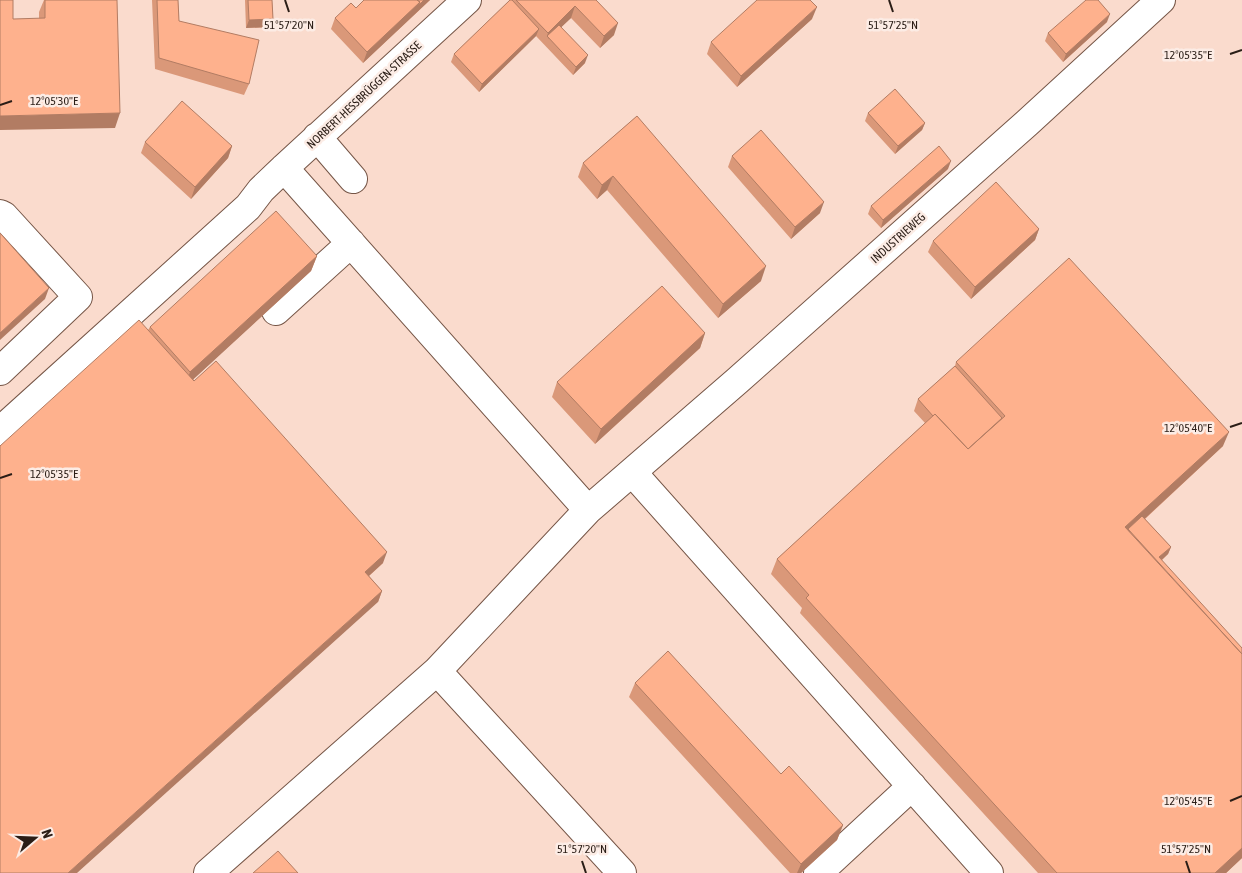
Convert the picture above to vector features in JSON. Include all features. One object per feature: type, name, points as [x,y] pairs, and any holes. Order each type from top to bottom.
[{"type":"street","name":"NORBERT-HESSBRÜGGEN-STRASSE","points":[[0,431],[248,207],[261,190],[284,168],[467,0]]},
{"type":"street","name":"INDUSTRIEWEG","points":[[208,873],[437,671],[588,510],[745,374],[1027,123],[1161,0]]},
{"type":"street","points":[[317,137],[353,179]]},
{"type":"street","points":[[284,168],[588,510]]},
{"type":"street","points":[[0,214],[4,216],[78,297],[0,371]]},
{"type":"street","points":[[276,311],[351,244]]},
{"type":"street","points":[[632,472],[989,873]]},
{"type":"street","points":[[437,671],[622,873]]},
{"type":"street","points":[[818,873],[912,786]]},
{"type":"building","points":[[0,0],[13,0],[13,19],[45,18],[45,0],[117,0],[120,113],[0,116]]},
{"type":"building","points":[[157,0],[178,0],[179,21],[259,40],[249,84],[159,58]]},
{"type":"building","points":[[248,0],[272,0],[273,19],[249,20]]},
{"type":"building","points":[[364,0],[417,0],[420,2],[367,52],[335,18],[351,3],[356,8]]},
{"type":"building","points":[[510,0],[539,29],[482,84],[454,54]]},
{"type":"building","points":[[516,0],[596,0],[618,23],[604,36],[575,6],[548,33]]},
{"type":"building","points":[[757,0],[810,0],[817,7],[741,76],[711,42]]},
{"type":"building","points":[[1086,0],[1098,0],[1110,14],[1066,54],[1048,33]]},
{"type":"building","points":[[559,25],[588,55],[576,67],[547,36]]},
{"type":"building","points":[[895,89],[925,123],[898,146],[868,113]]},
{"type":"building","points":[[182,101],[232,146],[195,187],[145,142]]},
{"type":"building","points":[[637,116],[766,266],[723,304],[613,176],[602,185],[583,163]]},
{"type":"building","points":[[761,130],[824,202],[795,227],[732,156]]},
{"type":"building","points":[[939,146],[951,161],[883,220],[871,206]]},
{"type":"building","points":[[996,182],[1039,229],[975,287],[933,241]]},
{"type":"building","points":[[276,211],[317,256],[190,372],[150,327]]},
{"type":"building","points":[[0,233],[49,288],[0,333]]},
{"type":"building","points":[[1069,258],[1229,432],[1125,527],[1242,654],[1242,848],[1215,873],[1057,873],[806,598],[809,595],[777,559],[935,414],[968,449],[1005,416],[956,362]]},
{"type":"building","points":[[662,286],[705,333],[601,429],[557,382]]},
{"type":"building","points":[[139,320],[194,381],[216,361],[387,552],[365,572],[382,591],[68,873],[0,873],[0,446]]},
{"type":"building","points":[[955,366],[1002,418],[968,449],[918,399]]},
{"type":"building","points":[[1142,516],[1171,547],[1159,557],[1242,648],[1242,654],[1128,529]]},
{"type":"building","points":[[668,651],[781,774],[789,766],[843,825],[801,864],[635,683]]},
{"type":"building","points":[[278,851],[298,873],[253,873]]}]
